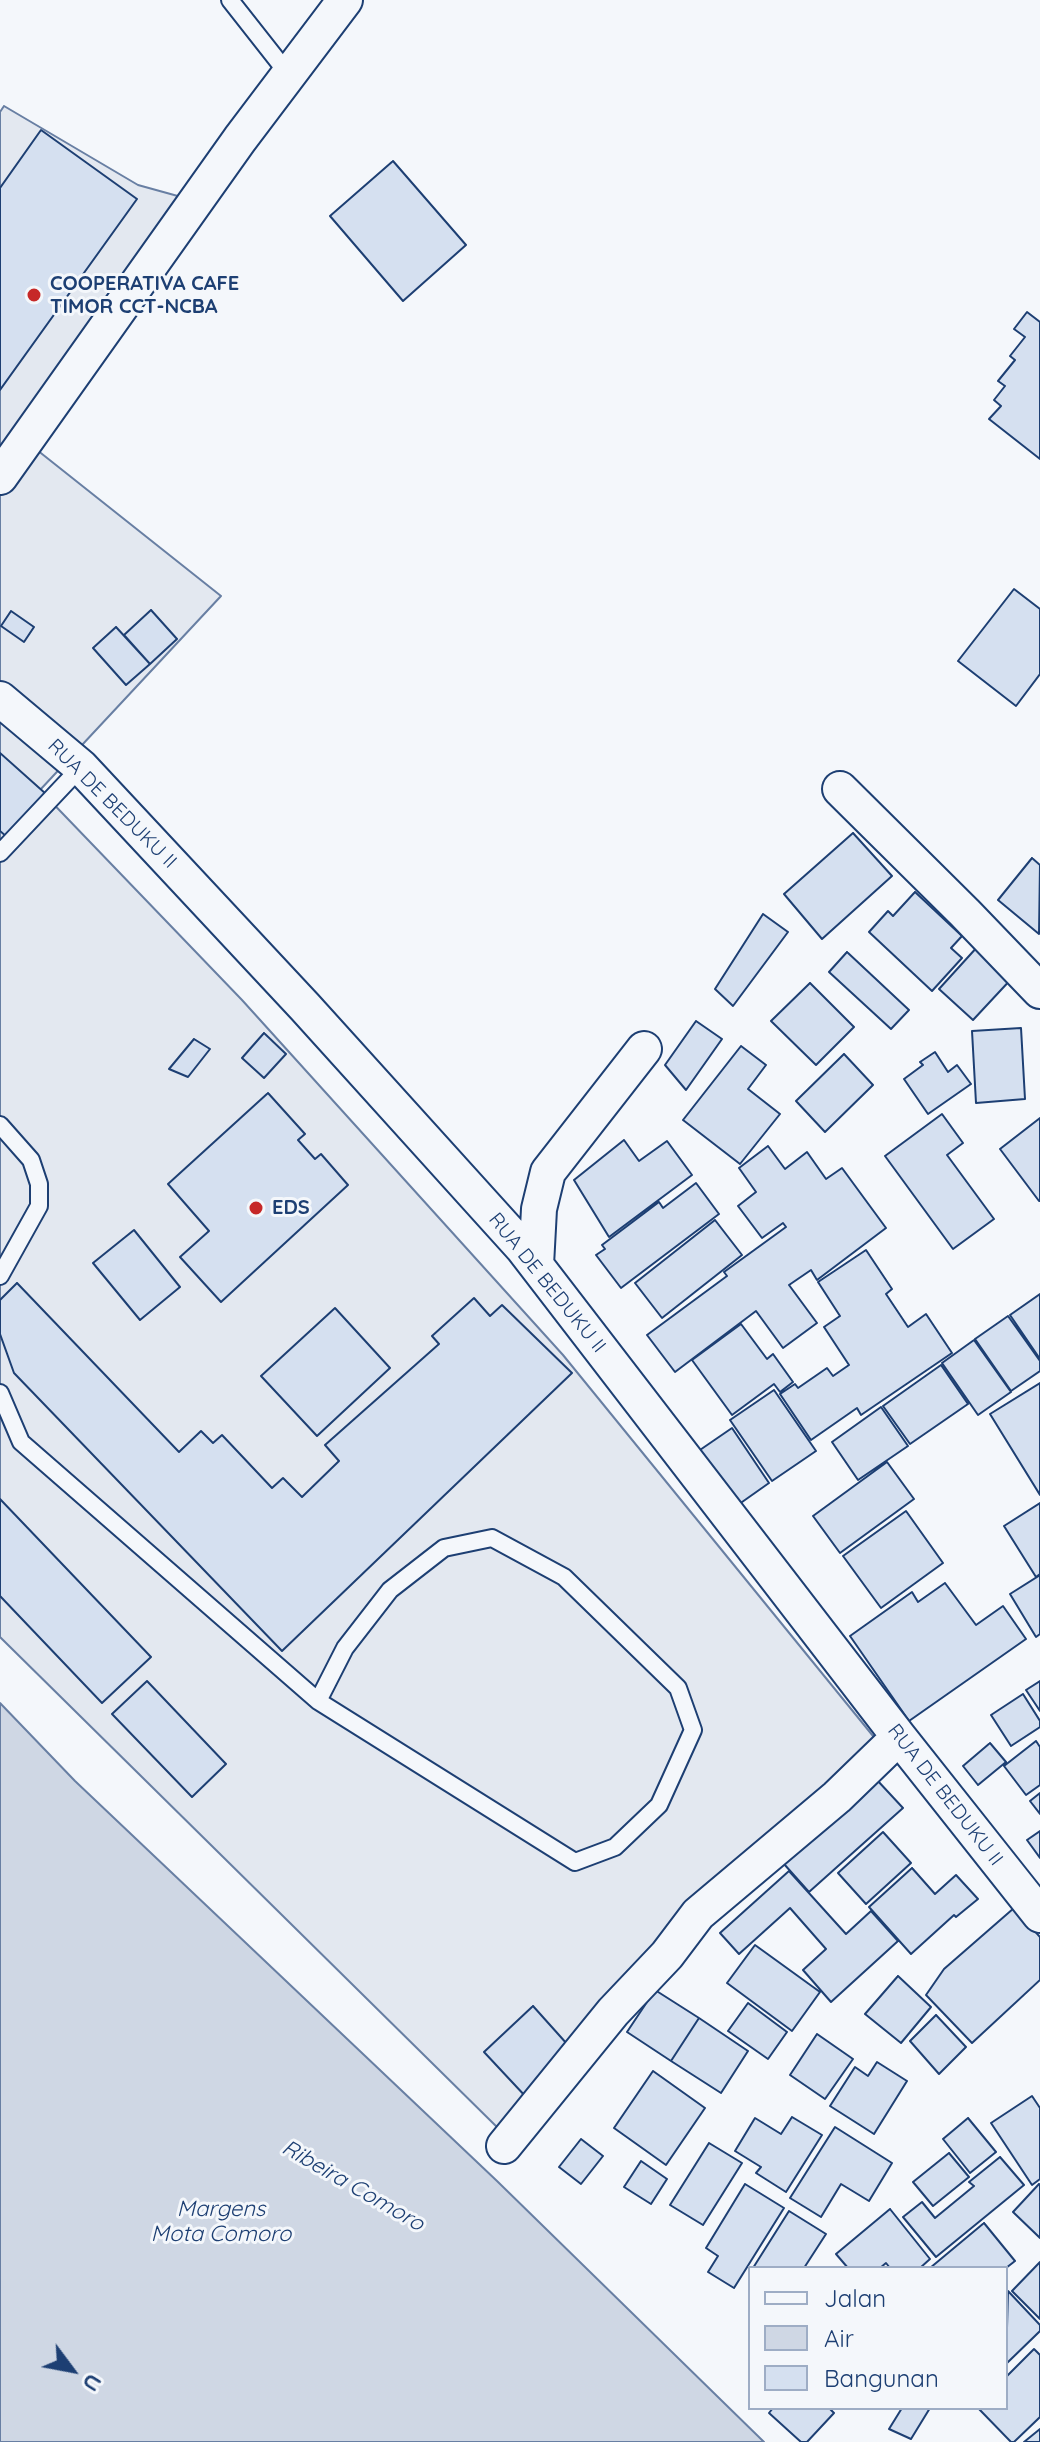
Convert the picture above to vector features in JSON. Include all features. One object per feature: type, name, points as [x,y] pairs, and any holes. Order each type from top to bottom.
[{"type":"street","points":[[0,477],[240,139],[345,0]]},
{"type":"street","name":"RUA DE BEDUKU II","points":[[0,699],[81,767],[295,995],[536,1265],[1040,1915]]},
{"type":"street","points":[[840,789],[1040,991]]},
{"type":"street","points":[[536,1265],[539,1209],[548,1172],[644,1049]]},
{"type":"street","points":[[504,2146],[613,2012],[667,1955],[698,1914],[837,1797],[899,1737]]},
{"type":"lane","points":[[230,0],[289,75]]},
{"type":"lane","points":[[0,853],[81,767]]},
{"type":"lane","points":[[0,1125],[31,1160],[39,1184],[39,1206],[0,1276]]},
{"type":"lane","points":[[0,1393],[21,1442]]},
{"type":"lane","points":[[0,1435],[21,1442],[318,1701],[575,1862],[615,1847],[659,1805],[693,1730],[678,1688],[564,1577],[492,1538],[444,1548],[390,1590],[345,1648],[318,1701]]},
{"type":"shaded area","points":[[4,106],[138,185],[203,203],[32,446],[221,596],[40,790],[242,1000],[563,1355],[882,1747],[502,2132],[0,1637],[0,112]]},
{"type":"water","name":"Margens Mota Comoro","points":[[0,1703],[75,1781],[497,2181],[764,2442],[0,2442]]},
{"type":"building","name":"COOPERATIVA CAFE TIMOR CCT-NCBA","points":[[41,130],[137,199],[0,390],[0,188]]},
{"type":"building","points":[[393,161],[466,245],[403,301],[330,216]]},
{"type":"building","points":[[1027,312],[1040,322],[1040,459],[989,419],[1001,406],[994,400],[1005,386],[998,381],[1015,360],[1010,356],[1025,337],[1014,329]]},
{"type":"building","points":[[1014,589],[1040,609],[1040,674],[1016,706],[958,661]]},
{"type":"building","points":[[151,610],[177,639],[150,664],[124,635]]},
{"type":"building","points":[[11,611],[34,627],[24,642],[1,626]]},
{"type":"building","points":[[116,627],[150,664],[126,685],[93,648]]},
{"type":"building","points":[[0,753],[46,794],[7,837],[0,831]]},
{"type":"building","points":[[853,833],[892,876],[822,939],[784,894]]},
{"type":"building","points":[[1032,858],[1040,865],[1039,934],[998,900]]},
{"type":"building","points":[[915,892],[962,936],[951,948],[962,958],[932,991],[869,932],[888,911],[893,916]]},
{"type":"building","points":[[763,914],[788,932],[733,1006],[715,989]]},
{"type":"building","points":[[979,945],[1014,976],[973,1020],[939,989]]},
{"type":"building","points":[[847,952],[909,1010],[891,1029],[829,972]]},
{"type":"building","points":[[810,983],[854,1027],[816,1065],[771,1021]]},
{"type":"building","points":[[696,1021],[722,1039],[686,1090],[665,1065]]},
{"type":"building","points":[[1021,1028],[1025,1099],[976,1103],[972,1031]]},
{"type":"building","points":[[264,1033],[286,1054],[264,1078],[242,1058]]},
{"type":"building","points":[[194,1039],[210,1049],[188,1077],[169,1069]]},
{"type":"building","points":[[741,1046],[766,1065],[748,1089],[780,1114],[740,1164],[683,1120]]},
{"type":"building","points":[[935,1052],[948,1072],[957,1065],[971,1084],[928,1114],[904,1079]]},
{"type":"building","points":[[844,1054],[873,1085],[825,1132],[796,1101]]},
{"type":"building","name":"EDS","points":[[268,1093],[305,1134],[298,1140],[315,1159],[321,1154],[348,1185],[221,1302],[180,1257],[209,1231],[168,1184]]},
{"type":"building","points":[[942,1114],[963,1143],[947,1155],[994,1219],[953,1249],[885,1156]]},
{"type":"building","points":[[1040,1118],[1040,1201],[1039,1201],[1000,1149]]},
{"type":"building","points":[[624,1140],[639,1161],[667,1141],[692,1175],[609,1237],[574,1180]]},
{"type":"building","points":[[768,1146],[785,1169],[807,1152],[826,1179],[842,1168],[886,1228],[817,1280],[811,1270],[789,1285],[817,1323],[783,1348],[756,1311],[675,1372],[647,1335],[727,1276],[724,1272],[786,1227],[783,1223],[762,1238],[738,1206],[756,1192],[739,1168]]},
{"type":"building","points":[[696,1183],[719,1214],[621,1288],[596,1255],[605,1249],[602,1245],[659,1202],[663,1208]]},
{"type":"building","points":[[715,1220],[742,1255],[662,1318],[635,1283]]},
{"type":"building","points":[[134,1230],[180,1287],[140,1320],[93,1263]]},
{"type":"building","points":[[866,1250],[892,1289],[886,1294],[908,1327],[926,1314],[952,1353],[861,1415],[857,1408],[811,1440],[780,1394],[795,1384],[798,1388],[827,1368],[833,1376],[849,1365],[824,1327],[840,1316],[818,1282]]},
{"type":"building","points":[[17,1283],[179,1452],[201,1431],[213,1443],[222,1435],[272,1488],[283,1478],[302,1497],[339,1461],[325,1445],[439,1344],[432,1336],[474,1298],[490,1316],[502,1305],[572,1373],[282,1651],[14,1373],[0,1334],[0,1300]]},
{"type":"building","points":[[1040,1294],[1040,1359],[1010,1315]]},
{"type":"building","points":[[335,1308],[390,1368],[317,1436],[261,1376]]},
{"type":"building","points":[[1008,1316],[1040,1361],[1040,1371],[1011,1391],[975,1339]]},
{"type":"building","points":[[741,1324],[767,1359],[773,1354],[793,1382],[780,1392],[774,1384],[732,1415],[692,1360]]},
{"type":"building","points":[[974,1340],[1011,1392],[978,1415],[942,1363]]},
{"type":"building","points":[[941,1365],[968,1404],[910,1444],[883,1406]]},
{"type":"building","points":[[1040,1383],[1040,1495],[990,1414]]},
{"type":"building","points":[[774,1390],[816,1451],[772,1481],[730,1420]]},
{"type":"building","points":[[881,1407],[908,1446],[858,1480],[832,1442]]},
{"type":"building","points":[[732,1428],[769,1483],[735,1507],[697,1452]]},
{"type":"building","points":[[887,1462],[914,1499],[840,1553],[813,1516]]},
{"type":"building","points":[[0,1499],[151,1657],[102,1703],[0,1596]]},
{"type":"building","points":[[1040,1503],[1040,1574],[1036,1577],[1004,1526]]},
{"type":"building","points":[[906,1511],[943,1563],[881,1608],[843,1556]]},
{"type":"building","points":[[1040,1575],[1040,1634],[1036,1637],[1010,1594]]},
{"type":"building","points":[[945,1583],[976,1625],[1003,1606],[1026,1639],[909,1721],[850,1636],[912,1592],[918,1602]]},
{"type":"building","points":[[147,1681],[226,1764],[192,1797],[112,1714]]},
{"type":"building","points":[[1040,1681],[1040,1711],[1026,1690]]},
{"type":"building","points":[[1023,1694],[1040,1721],[1040,1727],[1011,1746],[991,1715]]},
{"type":"building","points":[[1036,1741],[1040,1747],[1040,1785],[1026,1795],[1004,1766]]},
{"type":"building","points":[[990,1743],[1006,1762],[978,1785],[963,1766]]},
{"type":"building","points":[[877,1780],[903,1808],[809,1892],[784,1864]]},
{"type":"building","points":[[1040,1793],[1040,1814],[1030,1801]]},
{"type":"building","points":[[1040,1831],[1040,1858],[1027,1840]]},
{"type":"building","points":[[883,1832],[911,1863],[866,1904],[838,1873]]},
{"type":"building","points":[[912,1868],[935,1894],[956,1875],[978,1899],[956,1917],[954,1915],[911,1954],[869,1907]]},
{"type":"building","points":[[789,1871],[846,1934],[871,1911],[898,1941],[831,2002],[803,1970],[826,1949],[790,1908],[739,1954],[720,1933]]},
{"type":"building","points":[[1014,1908],[1040,1937],[1040,1980],[972,2043],[926,1995],[944,1969]]},
{"type":"building","points":[[755,1945],[820,1992],[792,2031],[727,1983]]},
{"type":"building","points":[[898,1976],[931,2007],[901,2043],[865,2014]]},
{"type":"building","points":[[655,1990],[699,2018],[671,2061],[627,2032]]},
{"type":"building","points":[[748,2003],[787,2032],[768,2059],[728,2031]]},
{"type":"building","points":[[533,2006],[576,2054],[527,2098],[484,2052]]},
{"type":"building","points":[[936,2015],[966,2047],[939,2074],[910,2041]]},
{"type":"building","points":[[699,2018],[748,2051],[721,2093],[671,2061]]},
{"type":"building","points":[[817,2034],[853,2059],[825,2099],[790,2075]]},
{"type":"building","points":[[877,2062],[907,2081],[874,2134],[830,2106],[855,2067],[868,2076]]},
{"type":"building","points":[[653,2071],[705,2108],[666,2165],[614,2128]]},
{"type":"building","points":[[1032,2096],[1040,2108],[1040,2179],[1032,2185],[991,2123]]},
{"type":"building","points":[[792,2117],[822,2135],[786,2192],[756,2173],[761,2167],[735,2151],[755,2118],[781,2134]]},
{"type":"building","points":[[968,2118],[996,2152],[970,2173],[943,2139]]},
{"type":"building","points":[[835,2127],[892,2163],[869,2201],[841,2184],[821,2217],[790,2198]]},
{"type":"building","points":[[581,2139],[603,2156],[581,2184],[559,2167]]},
{"type":"building","points":[[709,2143],[742,2163],[703,2225],[670,2205]]},
{"type":"building","points":[[949,2153],[969,2177],[933,2206],[913,2182]]},
{"type":"building","points":[[1000,2157],[1024,2185],[936,2257],[903,2217],[922,2202],[935,2218],[974,2186],[969,2182]]},
{"type":"building","points":[[641,2161],[667,2179],[651,2204],[624,2187]]},
{"type":"building","points":[[745,2184],[784,2208],[734,2288],[708,2272],[718,2256],[706,2248]]},
{"type":"building","points":[[1040,2185],[1040,2238],[1013,2212]]},
{"type":"building","points":[[890,2209],[930,2259],[922,2266],[888,2266],[886,2263],[882,2266],[846,2266],[836,2254]]},
{"type":"building","points":[[789,2211],[826,2234],[805,2266],[754,2266]]},
{"type":"building","points":[[984,2223],[1015,2261],[1008,2266],[932,2266]]},
{"type":"building","points":[[1040,2262],[1040,2319],[1012,2291]]},
{"type":"building","points":[[1008,2291],[1040,2325],[1040,2331],[1008,2362]]},
{"type":"building","points":[[1034,2349],[1040,2355],[1040,2417],[1014,2442],[980,2410],[1008,2410],[1008,2375]]},
{"type":"building","points":[[771,2410],[831,2410],[834,2413],[807,2442],[801,2442],[769,2413]]},
{"type":"building","points":[[901,2410],[929,2410],[911,2439],[889,2429]]},
{"type":"building","points":[[1040,2429],[1040,2442],[1024,2442]]},
{"type":"place","name":"COOPERATIVA CAFE TIMOR CCT-NCBA","points":[[34,295]]},
{"type":"place","name":"EDS","points":[[256,1208]]},
{"type":"water label","name":"Ribeira Comoro","points":[[353,2186]]}]
